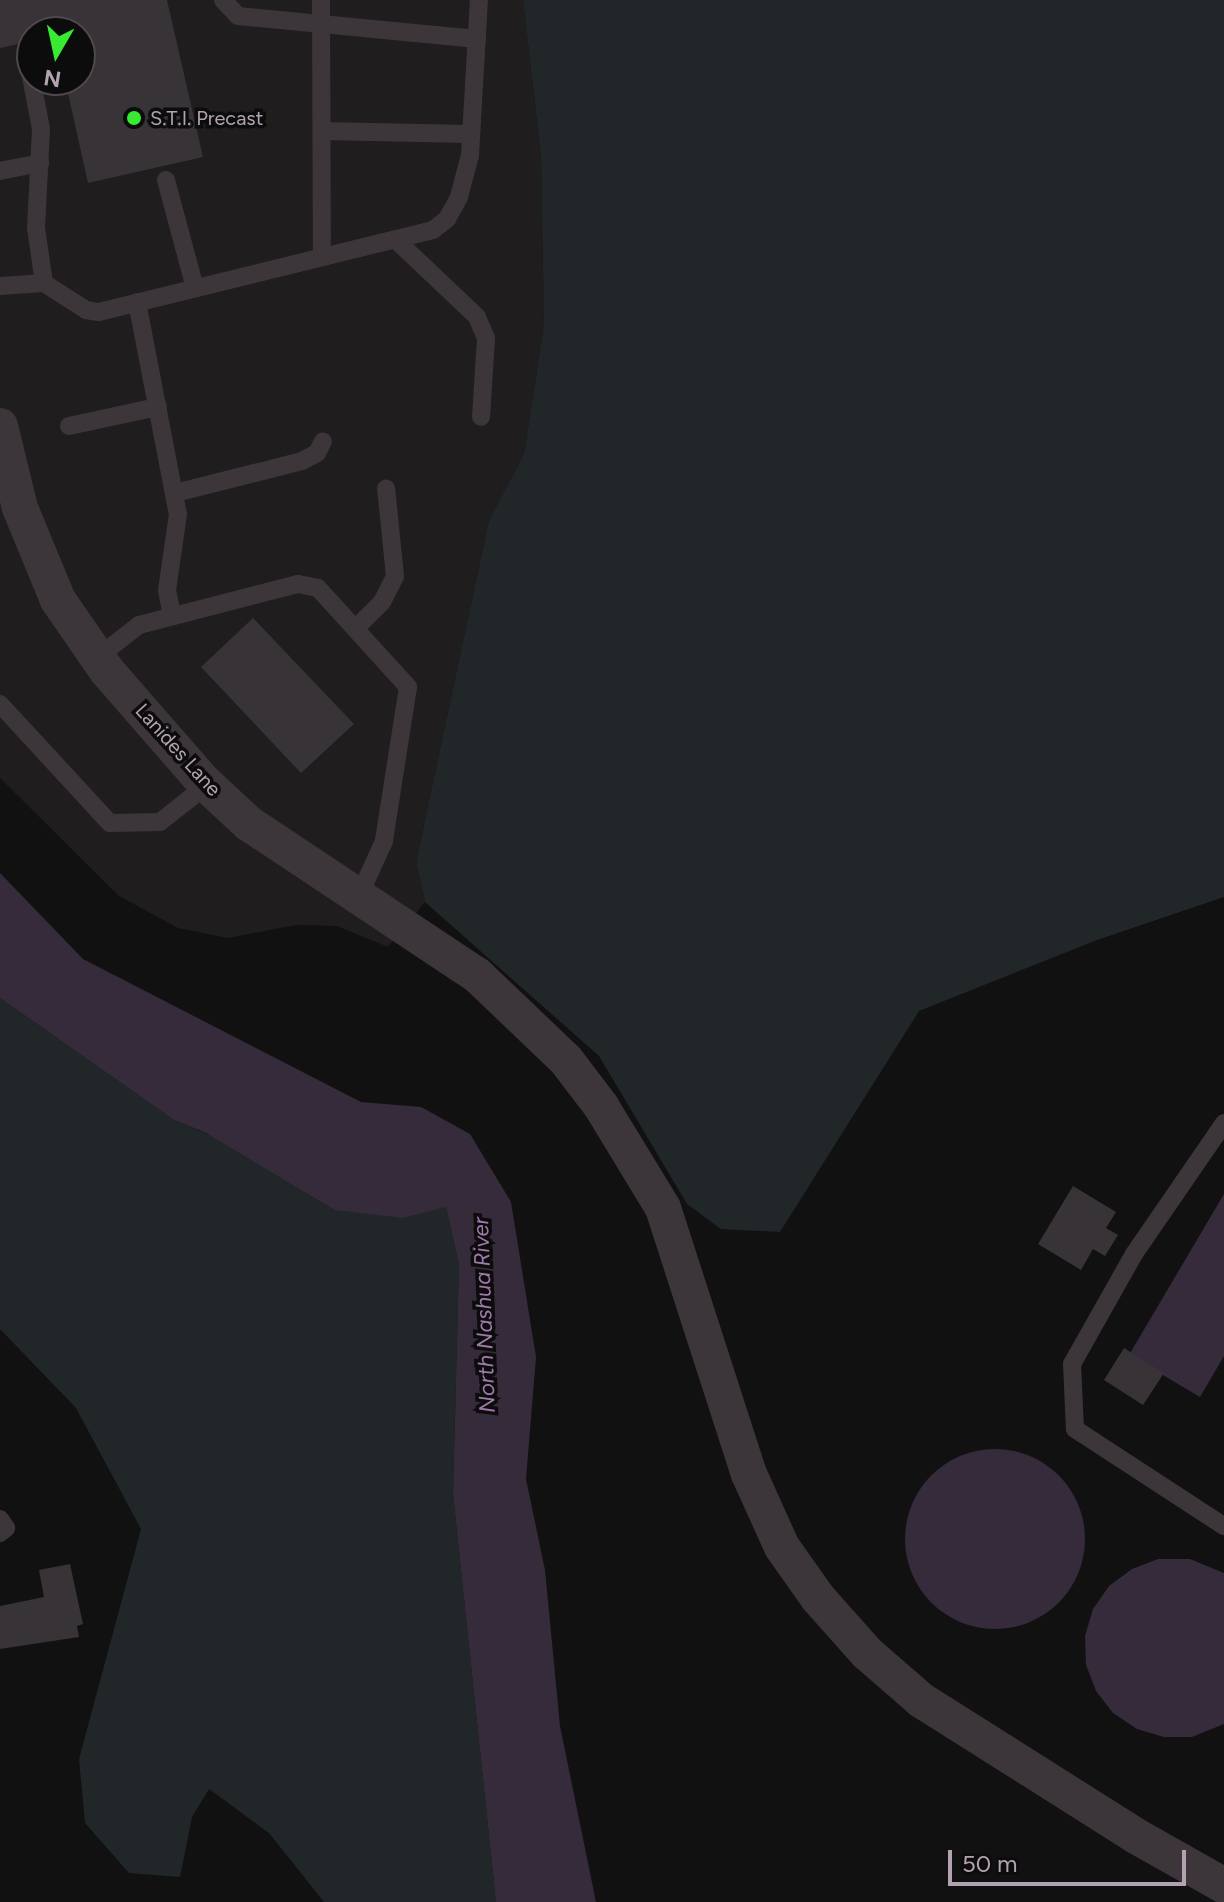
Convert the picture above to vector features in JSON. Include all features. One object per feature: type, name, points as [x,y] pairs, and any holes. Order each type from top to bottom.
[{"type":"street","name":"Lanides Lane","points":[[0,426],[20,508],[58,600],[98,657],[207,785],[248,823],[477,975],[566,1060],[601,1106],[663,1208],[749,1474],[782,1547],[818,1598],[867,1653],[921,1700],[1136,1836],[1224,1884]]},
{"type":"lane","points":[[223,0],[238,16],[477,39]]},
{"type":"lane","points":[[321,0],[322,257]]},
{"type":"lane","points":[[0,286],[44,283],[86,310],[99,312],[433,230],[447,219],[459,197],[471,134],[479,0]]},
{"type":"lane","points":[[35,96],[41,129],[36,228],[44,283]]},
{"type":"lane","points":[[322,131],[471,134]]},
{"type":"lane","points":[[0,171],[40,163]]},
{"type":"lane","points":[[166,180],[195,288]]},
{"type":"lane","points":[[396,240],[477,317],[486,338],[481,417]]},
{"type":"lane","points":[[137,302],[175,493],[177,535],[167,590],[172,616]]},
{"type":"lane","points":[[69,426],[158,407]]},
{"type":"lane","points":[[175,493],[302,461],[317,453],[323,441]]},
{"type":"lane","points":[[356,628],[382,602],[395,576],[386,488]]},
{"type":"lane","points":[[98,657],[129,630],[172,616],[298,584],[318,588],[408,687],[384,841],[359,896]]},
{"type":"lane","points":[[0,704],[110,823],[160,822],[207,785]]},
{"type":"lane","points":[[1224,1123],[1134,1254],[1072,1364],[1075,1429],[1224,1526]]},
{"type":"lane","points":[[0,1519],[6,1528],[0,1533]]},
{"type":"shaded area","points":[[0,0],[523,0],[541,156],[544,325],[524,454],[489,520],[416,862],[425,902],[388,947],[337,926],[296,925],[228,938],[178,928],[119,896],[0,778]]},
{"type":"shaded area","points":[[523,0],[1224,0],[1224,897],[1097,940],[919,1011],[780,1232],[721,1229],[687,1204],[599,1056],[425,902],[416,862],[489,520],[524,454],[544,325],[541,156]]},
{"type":"shaded area","points":[[0,998],[174,1120],[403,1218],[446,1206],[459,1264],[453,1494],[496,1902],[324,1902],[269,1833],[209,1789],[192,1817],[180,1877],[129,1873],[85,1823],[79,1759],[141,1529],[76,1408],[0,1329]]},
{"type":"water","name":"North Nashua River","points":[[0,873],[83,959],[361,1102],[421,1107],[470,1134],[511,1202],[536,1357],[526,1479],[545,1570],[560,1726],[596,1902],[496,1902],[453,1494],[459,1264],[446,1207],[403,1218],[335,1210],[206,1133],[174,1120],[0,998]]},
{"type":"water","points":[[1224,1194],[1224,1356],[1200,1397],[1129,1355]]},
{"type":"water","points":[[995,1449],[1029,1456],[1058,1476],[1078,1505],[1085,1539],[1078,1573],[1058,1602],[1029,1622],[995,1629],[961,1622],[932,1602],[912,1573],[905,1539],[912,1505],[932,1476],[961,1456]]},
{"type":"water","points":[[1158,1559],[1190,1559],[1224,1573],[1224,1724],[1192,1737],[1164,1737],[1137,1729],[1113,1713],[1096,1691],[1086,1665],[1085,1636],[1093,1609],[1109,1586],[1132,1569]]},
{"type":"building","name":"S.T.I. Precast","points":[[0,0],[167,0],[203,157],[88,183],[69,96],[96,96],[96,16],[16,16],[16,44],[0,48]]},
{"type":"building","points":[[253,618],[354,724],[301,773],[201,667]]},
{"type":"building","points":[[1073,1186],[1116,1212],[1106,1228],[1118,1235],[1105,1256],[1093,1249],[1081,1270],[1038,1244]]},
{"type":"building","points":[[1124,1348],[1164,1373],[1143,1405],[1104,1380]]},
{"type":"building","points":[[70,1564],[83,1624],[77,1626],[79,1637],[0,1649],[0,1606],[44,1597],[39,1570]]},
{"type":"place","name":"S.T.I. Precast","points":[[134,118]]}]
